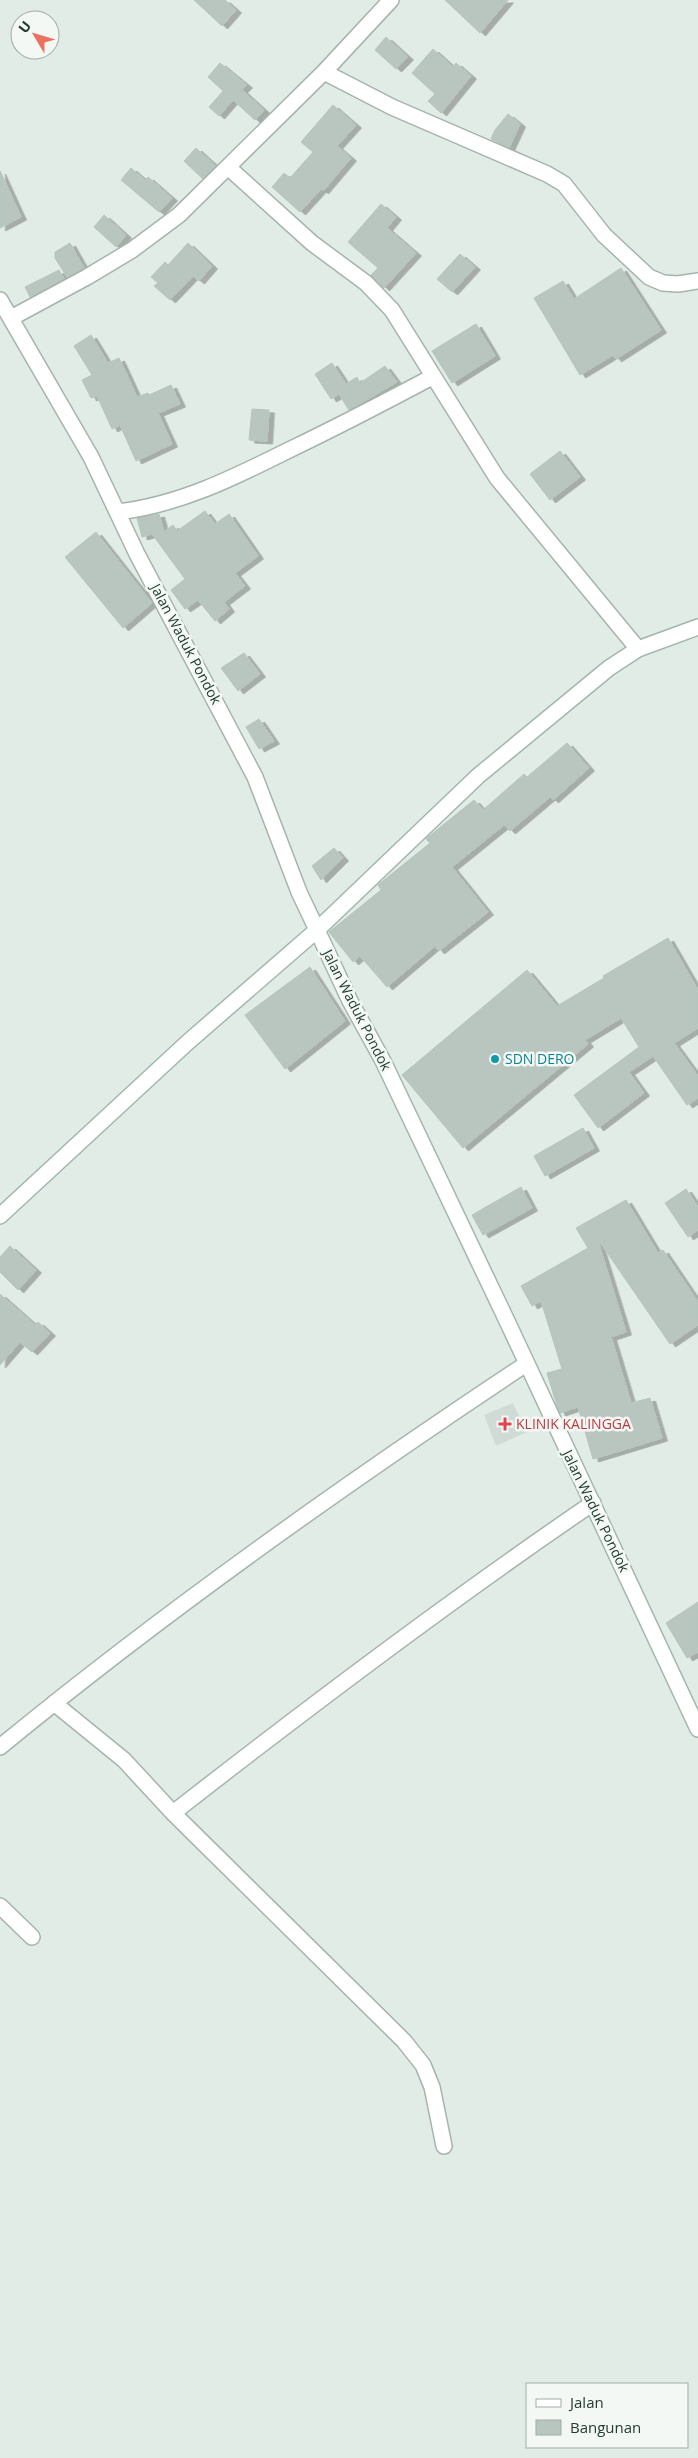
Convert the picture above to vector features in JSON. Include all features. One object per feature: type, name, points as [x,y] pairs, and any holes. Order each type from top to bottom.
[{"type":"street","points":[[11,318],[132,250],[179,215],[324,72],[391,0]]},
{"type":"street","points":[[324,72],[392,108],[546,174],[564,184],[604,235],[649,277],[670,283],[698,281]]},
{"type":"street","points":[[228,168],[312,243],[366,282],[392,310],[432,378],[497,478],[638,649]]},
{"type":"street","name":"Jalan Waduk Pondok","points":[[0,300],[91,457],[117,512],[255,777],[298,892],[350,1001],[383,1061],[698,1729]]},
{"type":"street","points":[[117,512],[147,509],[199,492],[239,475],[432,378]]},
{"type":"street","points":[[0,1216],[188,1042],[317,930],[478,776],[609,668],[638,649],[698,627]]},
{"type":"street","points":[[0,1747],[212,1580],[411,1441],[526,1364]]},
{"type":"street","points":[[173,1813],[264,1742],[497,1569],[593,1504]]},
{"type":"street","points":[[54,1703],[124,1760],[173,1813],[404,2040],[422,2065],[432,2087],[444,2146]]},
{"type":"street","points":[[0,1906],[32,1937]]},
{"type":"shaded area","name":"KLINIK KALINGGA","points":[[513,1403],[527,1432],[496,1446],[484,1415]]},
{"type":"building","points":[[194,0],[225,0],[236,10],[222,26]]},
{"type":"building","points":[[445,0],[508,0],[480,33]]},
{"type":"building","points":[[386,37],[408,57],[396,69],[375,50]]},
{"type":"building","points":[[433,49],[453,67],[456,63],[471,76],[441,113],[428,101],[435,94],[412,73]]},
{"type":"building","points":[[220,63],[247,85],[242,90],[264,110],[255,120],[233,100],[219,116],[209,107],[223,91],[208,77]]},
{"type":"building","points":[[333,105],[356,125],[337,146],[351,158],[323,191],[321,189],[300,212],[272,187],[284,173],[290,178],[313,152],[301,142]]},
{"type":"building","points":[[508,114],[520,124],[509,148],[491,139],[495,130]]},
{"type":"building","points":[[196,148],[216,166],[203,179],[184,161]]},
{"type":"building","points":[[131,168],[145,180],[148,177],[172,198],[159,212],[121,180]]},
{"type":"building","points":[[0,171],[21,217],[0,228]]},
{"type":"building","points":[[381,204],[396,217],[387,228],[416,253],[384,288],[371,275],[378,268],[348,242]]},
{"type":"building","points":[[104,215],[126,235],[116,247],[94,227]]},
{"type":"building","points":[[70,243],[84,268],[67,277],[55,258],[55,252]]},
{"type":"building","points":[[188,243],[212,266],[199,281],[193,276],[170,300],[154,286],[158,283],[151,277],[165,262],[168,265]]},
{"type":"building","points":[[460,254],[475,267],[452,292],[437,279]]},
{"type":"building","points":[[621,268],[661,330],[616,359],[613,355],[580,375],[534,298],[563,281],[574,299]]},
{"type":"building","points":[[59,270],[64,279],[30,297],[25,287]]},
{"type":"building","points":[[476,324],[495,356],[452,383],[432,351]]},
{"type":"building","points":[[91,335],[108,363],[119,358],[137,397],[148,393],[149,395],[171,385],[180,404],[158,413],[172,444],[136,461],[120,425],[112,429],[97,396],[91,398],[82,380],[92,375],[74,346]]},
{"type":"building","points":[[332,363],[346,384],[357,377],[360,383],[385,366],[397,382],[349,410],[339,394],[331,399],[315,374]]},
{"type":"building","points":[[252,409],[269,410],[267,441],[249,440]]},
{"type":"building","points":[[560,451],[580,477],[550,500],[530,474]]},
{"type":"building","points":[[205,511],[215,524],[229,514],[258,556],[235,573],[245,586],[224,602],[229,609],[215,621],[198,600],[185,609],[171,590],[185,579],[152,534],[142,537],[137,518],[159,514],[164,532],[173,525],[177,531]]},
{"type":"building","points":[[96,532],[152,603],[123,628],[65,557]]},
{"type":"building","points":[[244,653],[260,674],[238,691],[221,668]]},
{"type":"building","points":[[259,719],[274,741],[259,749],[246,727]]},
{"type":"building","points":[[567,743],[589,768],[553,800],[550,797],[510,831],[504,825],[452,867],[488,912],[439,951],[435,946],[387,987],[360,956],[353,962],[329,932],[381,890],[378,885],[430,843],[426,839],[428,837],[474,800],[483,810],[524,774],[527,777]]},
{"type":"building","points":[[334,848],[343,858],[321,880],[312,866]]},
{"type":"building","points":[[668,938],[698,990],[698,1028],[674,1043],[698,1076],[698,1098],[687,1105],[653,1056],[629,1072],[644,1093],[598,1128],[574,1095],[639,1047],[621,1018],[585,1040],[588,1044],[463,1148],[402,1075],[527,970],[557,1006],[604,978],[603,976]]},
{"type":"building","points":[[310,967],[345,1021],[285,1069],[245,1015]]},
{"type":"building","points":[[583,1128],[594,1148],[545,1176],[534,1156]]},
{"type":"building","points":[[521,1187],[532,1208],[483,1235],[472,1215]]},
{"type":"building","points":[[686,1189],[698,1207],[698,1230],[688,1237],[665,1203]]},
{"type":"building","points":[[626,1200],[658,1253],[663,1250],[698,1302],[698,1325],[670,1344],[597,1238],[626,1332],[611,1337],[631,1403],[650,1398],[662,1438],[593,1459],[578,1407],[560,1413],[557,1406],[547,1373],[562,1369],[541,1301],[532,1306],[521,1286],[588,1248],[576,1228]]},
{"type":"building","points":[[10,1246],[36,1270],[18,1290],[0,1272],[0,1257]]},
{"type":"building","points":[[0,1294],[35,1325],[38,1322],[50,1333],[32,1352],[20,1342],[0,1365]]},
{"type":"building","points":[[698,1602],[698,1652],[687,1658],[666,1623]]},
{"type":"place","name":"SDN DERO","points":[[495,1059]]},
{"type":"place","name":"KLINIK KALINGGA","points":[[505,1424]]}]
